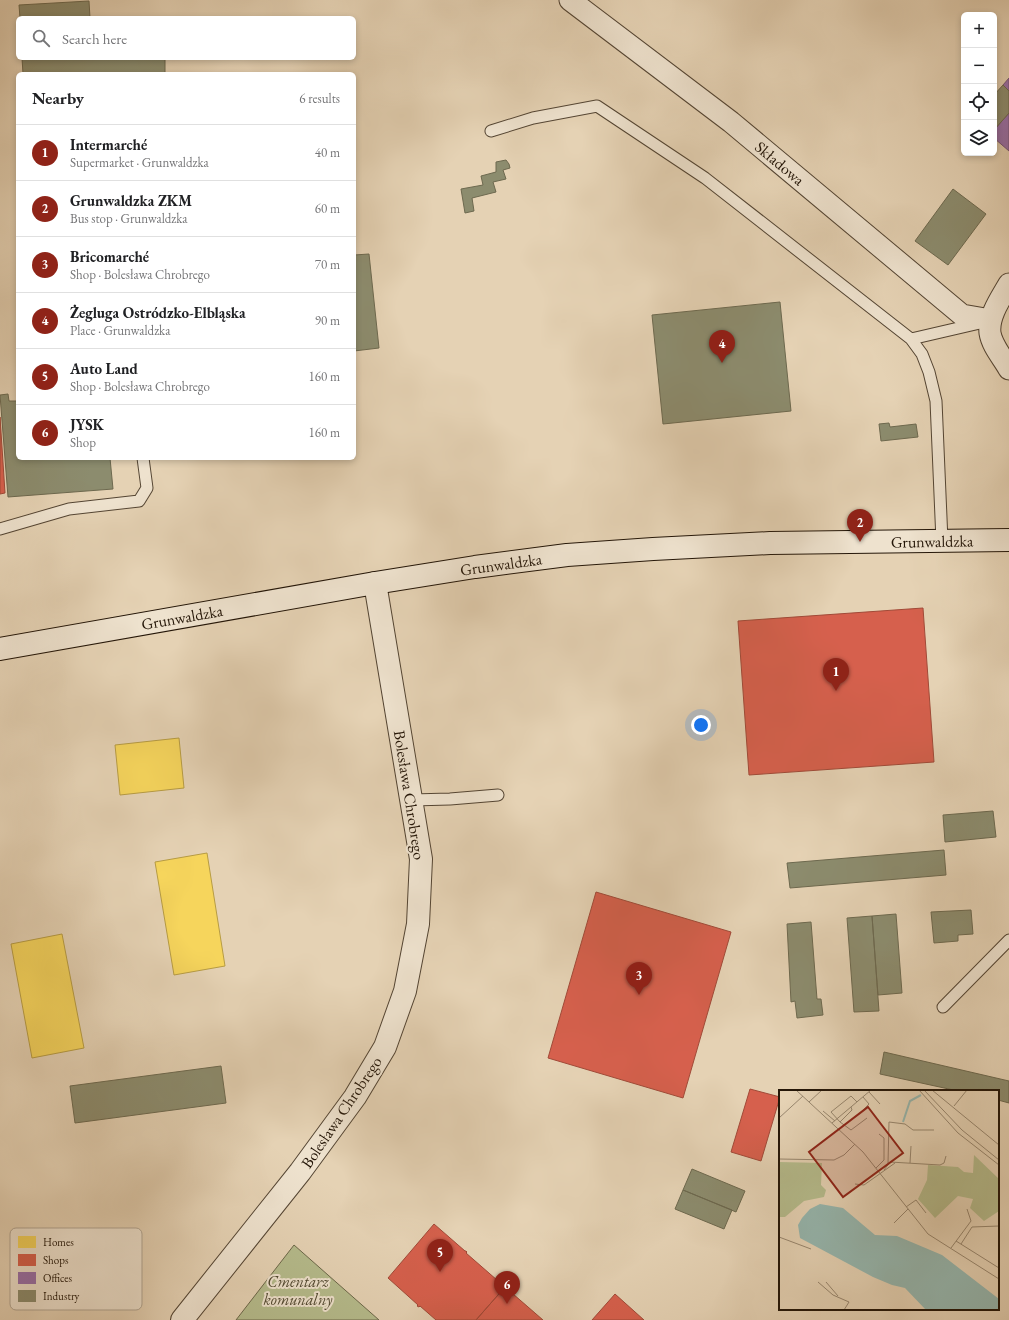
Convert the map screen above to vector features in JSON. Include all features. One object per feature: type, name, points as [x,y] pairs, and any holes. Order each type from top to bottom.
[{"type":"main road","name":"Grunwaldzka","points":[[0,649],[375,583],[475,567],[567,555],[653,549],[770,544],[1009,540]]},
{"type":"main road","name":"Bolesława Chrobrego","points":[[182,1320],[300,1172],[355,1097],[385,1046],[405,991],[418,924],[421,859],[375,583]]},
{"type":"street","name":"Składowa","points":[[570,0],[731,122],[962,315],[999,310]]},
{"type":"street","points":[[1009,284],[990,333],[995,346],[1009,368]]},
{"type":"lane","points":[[491,131],[533,118],[597,106],[705,178],[911,339],[922,354],[929,372],[936,401],[942,541]]},
{"type":"lane","points":[[911,339],[999,310]]},
{"type":"lane","points":[[0,529],[69,509],[140,501],[147,488],[143,460]]},
{"type":"lane","points":[[412,800],[450,799],[498,795]]},
{"type":"lane","points":[[943,1007],[1009,940]]},
{"type":"green space","name":"Cmentarz komunalny","points":[[294,1245],[379,1320],[236,1320]]},
{"type":"building: Homes","points":[[179,738],[184,788],[120,795],[115,745]]},
{"type":"building: Homes","points":[[207,853],[225,966],[174,975],[155,862]]},
{"type":"building: Homes","points":[[62,934],[84,1048],[32,1058],[11,944]]},
{"type":"building: Shops","points":[[0,417],[5,493],[0,494]]},
{"type":"building: Shops","points":[[923,608],[934,762],[749,775],[738,621]]},
{"type":"building: Shops","points":[[596,892],[731,932],[683,1098],[548,1058]]},
{"type":"building: Shops","points":[[750,1089],[779,1097],[761,1161],[731,1152]]},
{"type":"building: Shops","points":[[434,1224],[505,1287],[476,1320],[436,1320],[420,1306],[417,1306],[418,1305],[388,1278]]},
{"type":"building: Shops","points":[[505,1287],[543,1320],[476,1320]]},
{"type":"building: Shops","points":[[615,1294],[644,1320],[592,1320]]},
{"type":"building: Offices","points":[[1009,78],[1009,91],[1003,85]]},
{"type":"building: Offices","points":[[1009,113],[1009,151],[997,141],[997,127]]},
{"type":"building: Industry","points":[[89,1],[90,16],[20,16],[19,5]]},
{"type":"building: Industry","points":[[22,60],[165,60],[165,72],[23,72]]},
{"type":"building: Industry","points":[[1003,85],[1009,91],[1009,113],[997,127],[997,120],[997,92]]},
{"type":"building: Industry","points":[[506,160],[510,168],[503,170],[506,179],[493,182],[496,192],[472,198],[474,211],[465,213],[461,189],[483,185],[481,176],[496,172],[496,162]]},
{"type":"building: Industry","points":[[953,189],[986,214],[948,265],[915,241]]},
{"type":"building: Industry","points":[[369,254],[379,348],[356,351],[356,255]]},
{"type":"building: Industry","points":[[780,302],[791,411],[663,424],[652,315]]},
{"type":"building: Industry","points":[[8,394],[9,401],[16,401],[16,460],[110,460],[113,489],[8,497],[0,395]]},
{"type":"building: Industry","points":[[889,423],[890,427],[916,424],[918,437],[881,441],[879,424]]},
{"type":"building: Industry","points":[[993,811],[996,837],[945,842],[943,815]]},
{"type":"building: Industry","points":[[944,850],[946,875],[790,888],[787,863]]},
{"type":"building: Industry","points":[[971,910],[973,934],[958,935],[958,941],[934,943],[931,912]]},
{"type":"building: Industry","points":[[896,914],[902,993],[878,995],[872,916]]},
{"type":"building: Industry","points":[[872,916],[879,1011],[854,1012],[847,918]]},
{"type":"building: Industry","points":[[811,922],[817,999],[821,999],[823,1015],[797,1018],[795,1001],[791,1002],[787,924]]},
{"type":"building: Industry","points":[[884,1052],[1009,1081],[1009,1103],[999,1100],[999,1090],[953,1090],[880,1074]]},
{"type":"building: Industry","points":[[221,1066],[226,1103],[75,1123],[70,1086]]},
{"type":"building: Industry","points":[[692,1169],[745,1191],[736,1212],[683,1190]]},
{"type":"building: Industry","points":[[683,1190],[732,1210],[724,1229],[675,1209]]},
{"type":"place","name":"Żegluga Ostródzko-Elbląska","points":[[722,363]]},
{"type":"place","name":"Grunwaldzka ZKM","points":[[860,542]]},
{"type":"place","name":"Intermarché","points":[[836,691]]},
{"type":"place","name":"Bricomarché","points":[[639,995]]},
{"type":"place","name":"Auto Land","points":[[440,1272]]},
{"type":"place","name":"JYSK","points":[[507,1304]]}]
